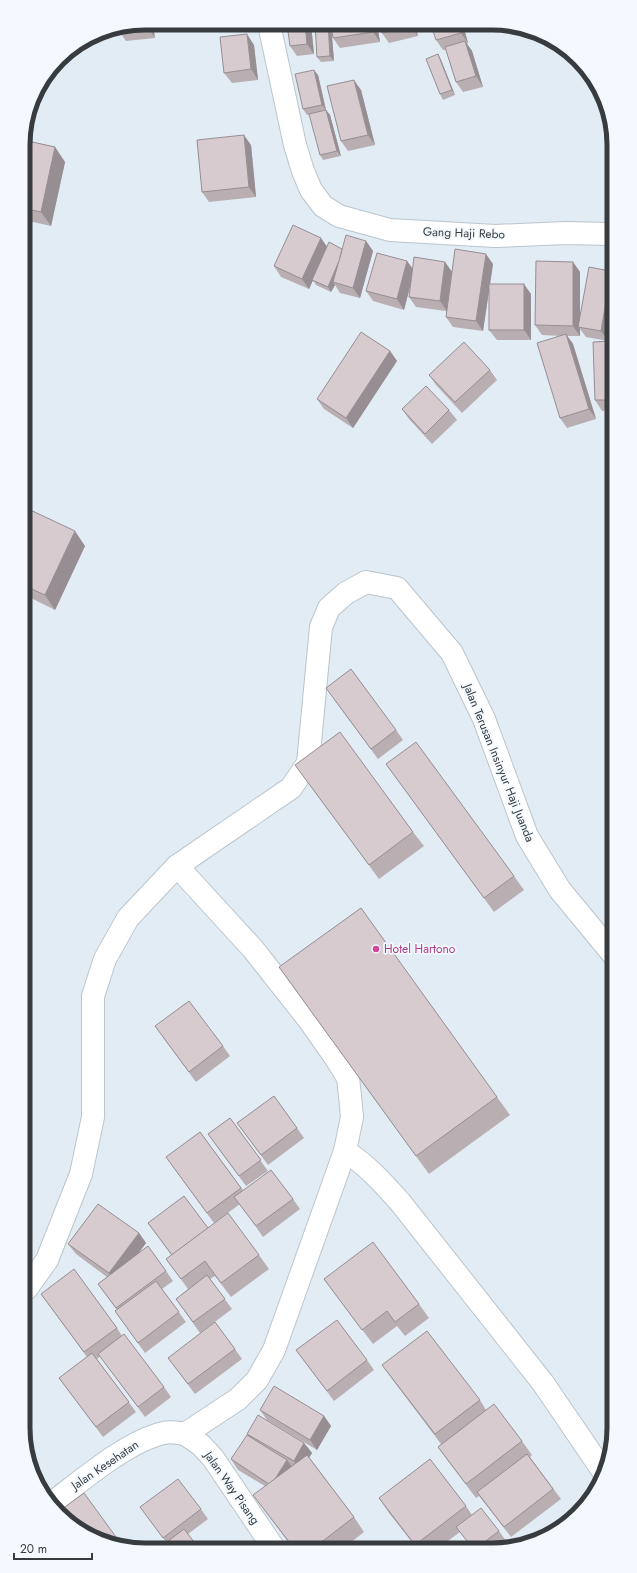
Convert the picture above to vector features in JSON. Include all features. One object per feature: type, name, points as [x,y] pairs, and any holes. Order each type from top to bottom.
[{"type":"street","name":"Gang Haji Rebo","points":[[270,30],[295,145],[311,190],[322,206],[339,216],[390,230],[494,236],[566,233],[607,234]]},
{"type":"street","name":"Jalan Terusan Insinyur Haji Juanda","points":[[30,1284],[46,1260],[81,1174],[93,1117],[93,996],[105,959],[128,918],[177,866],[291,788],[308,763],[321,628],[329,608],[346,593],[366,582],[397,588],[452,652],[484,719],[527,836],[560,890],[607,947]]},
{"type":"street","points":[[177,866],[253,949],[336,1057],[348,1078],[352,1117],[345,1151],[274,1350],[257,1380],[238,1399],[185,1434]]},
{"type":"street","points":[[345,1151],[361,1161],[378,1177],[405,1208],[543,1383],[600,1467]]},
{"type":"street","name":"Jalan Kesehatan","points":[[56,1500],[104,1464],[144,1439],[165,1432],[185,1434]]},
{"type":"street","name":"Jalan Way Pisang","points":[[185,1434],[200,1445],[213,1458],[270,1543]]},
{"type":"building","points":[[288,30],[306,30],[307,44],[290,46]]},
{"type":"building","points":[[315,30],[328,30],[330,56],[317,57]]},
{"type":"building","points":[[332,30],[372,30],[373,32],[333,38]]},
{"type":"building","points":[[381,30],[394,30],[382,33]]},
{"type":"building","points":[[433,30],[460,30],[461,33],[436,40]]},
{"type":"building","points":[[247,34],[251,69],[224,73],[220,37]]},
{"type":"building","points":[[465,41],[476,76],[456,82],[445,47]]},
{"type":"building","points":[[438,54],[452,90],[440,94],[426,59]]},
{"type":"building","points":[[314,70],[322,105],[303,109],[295,74]]},
{"type":"building","points":[[354,80],[368,135],[341,141],[327,86]]},
{"type":"building","points":[[326,110],[337,151],[320,155],[309,114]]},
{"type":"building","points":[[244,135],[249,187],[202,192],[197,140]]},
{"type":"building","points":[[30,142],[55,147],[41,212],[30,210]]},
{"type":"building","points":[[293,225],[321,238],[302,279],[274,266]]},
{"type":"building","points":[[346,235],[366,241],[353,288],[333,282]]},
{"type":"building","points":[[329,242],[342,249],[339,261],[328,287],[312,280]]},
{"type":"building","points":[[455,249],[486,254],[476,321],[446,317]]},
{"type":"building","points":[[377,253],[407,261],[397,299],[366,291]]},
{"type":"building","points":[[414,257],[445,262],[440,301],[409,297]]},
{"type":"building","points":[[536,261],[573,262],[573,326],[535,325]]},
{"type":"building","points":[[589,267],[607,270],[607,295],[601,331],[578,327]]},
{"type":"building","points":[[489,284],[524,284],[524,330],[489,330]]},
{"type":"building","points":[[361,332],[390,351],[346,418],[317,399]]},
{"type":"building","points":[[566,334],[589,409],[560,418],[537,343]]},
{"type":"building","points":[[607,341],[607,400],[595,400],[593,342]]},
{"type":"building","points":[[464,342],[490,370],[455,402],[429,375]]},
{"type":"building","points":[[426,386],[449,410],[425,434],[402,409]]},
{"type":"building","points":[[30,510],[75,531],[45,595],[30,588]]},
{"type":"building","points":[[351,669],[396,730],[371,749],[326,688]]},
{"type":"building","points":[[340,732],[413,832],[369,865],[295,765]]},
{"type":"building","points":[[416,742],[514,876],[484,898],[386,764]]},
{"type":"building","points":[[361,908],[497,1097],[416,1156],[279,967]]},
{"type":"building","points":[[189,1001],[223,1046],[189,1072],[155,1026]]},
{"type":"building","points":[[274,1096],[297,1128],[261,1155],[237,1123]]},
{"type":"building","points":[[230,1118],[261,1160],[239,1176],[208,1134]]},
{"type":"building","points":[[200,1132],[241,1188],[207,1213],[166,1157]]},
{"type":"building","points":[[271,1170],[293,1199],[256,1226],[234,1197]]},
{"type":"building","points":[[184,1196],[208,1228],[172,1255],[148,1223]]},
{"type":"building","points":[[98,1204],[139,1233],[109,1273],[68,1244]]},
{"type":"building","points":[[228,1213],[259,1255],[221,1283],[205,1261],[181,1279],[166,1259]]},
{"type":"building","points":[[373,1242],[419,1304],[395,1322],[387,1311],[362,1330],[324,1279]]},
{"type":"building","points":[[148,1246],[166,1271],[116,1308],[98,1284]]},
{"type":"building","points":[[74,1269],[117,1328],[84,1352],[41,1294]]},
{"type":"building","points":[[207,1275],[225,1299],[193,1322],[176,1299]]},
{"type":"building","points":[[156,1281],[179,1312],[138,1343],[115,1311]]},
{"type":"building","points":[[337,1320],[367,1360],[327,1391],[296,1350]]},
{"type":"building","points":[[215,1322],[235,1349],[188,1384],[168,1358]]},
{"type":"building","points":[[427,1331],[480,1400],[435,1434],[382,1365]]},
{"type":"building","points":[[124,1334],[164,1387],[138,1407],[98,1354]]},
{"type":"building","points":[[92,1353],[129,1402],[96,1427],[59,1378]]},
{"type":"building","points":[[274,1386],[324,1416],[310,1440],[260,1410]]},
{"type":"building","points":[[494,1404],[522,1441],[466,1484],[438,1447]]},
{"type":"building","points":[[258,1415],[304,1443],[294,1461],[247,1434]]},
{"type":"building","points":[[247,1435],[287,1460],[275,1479],[269,1484],[231,1459]]},
{"type":"building","points":[[527,1454],[553,1489],[504,1527],[477,1492]]},
{"type":"building","points":[[307,1455],[354,1517],[320,1543],[290,1543],[253,1495]]},
{"type":"building","points":[[430,1459],[466,1506],[418,1543],[413,1543],[379,1498]]},
{"type":"building","points":[[178,1479],[201,1509],[163,1538],[140,1507]]},
{"type":"building","points":[[84,1493],[118,1540],[88,1528],[63,1508]]},
{"type":"building","points":[[481,1508],[499,1531],[483,1543],[469,1543],[456,1527]]},
{"type":"building","points":[[184,1529],[195,1543],[166,1543]]},
{"type":"place","name":"Hotel Hartono","points":[[376,949]]}]
